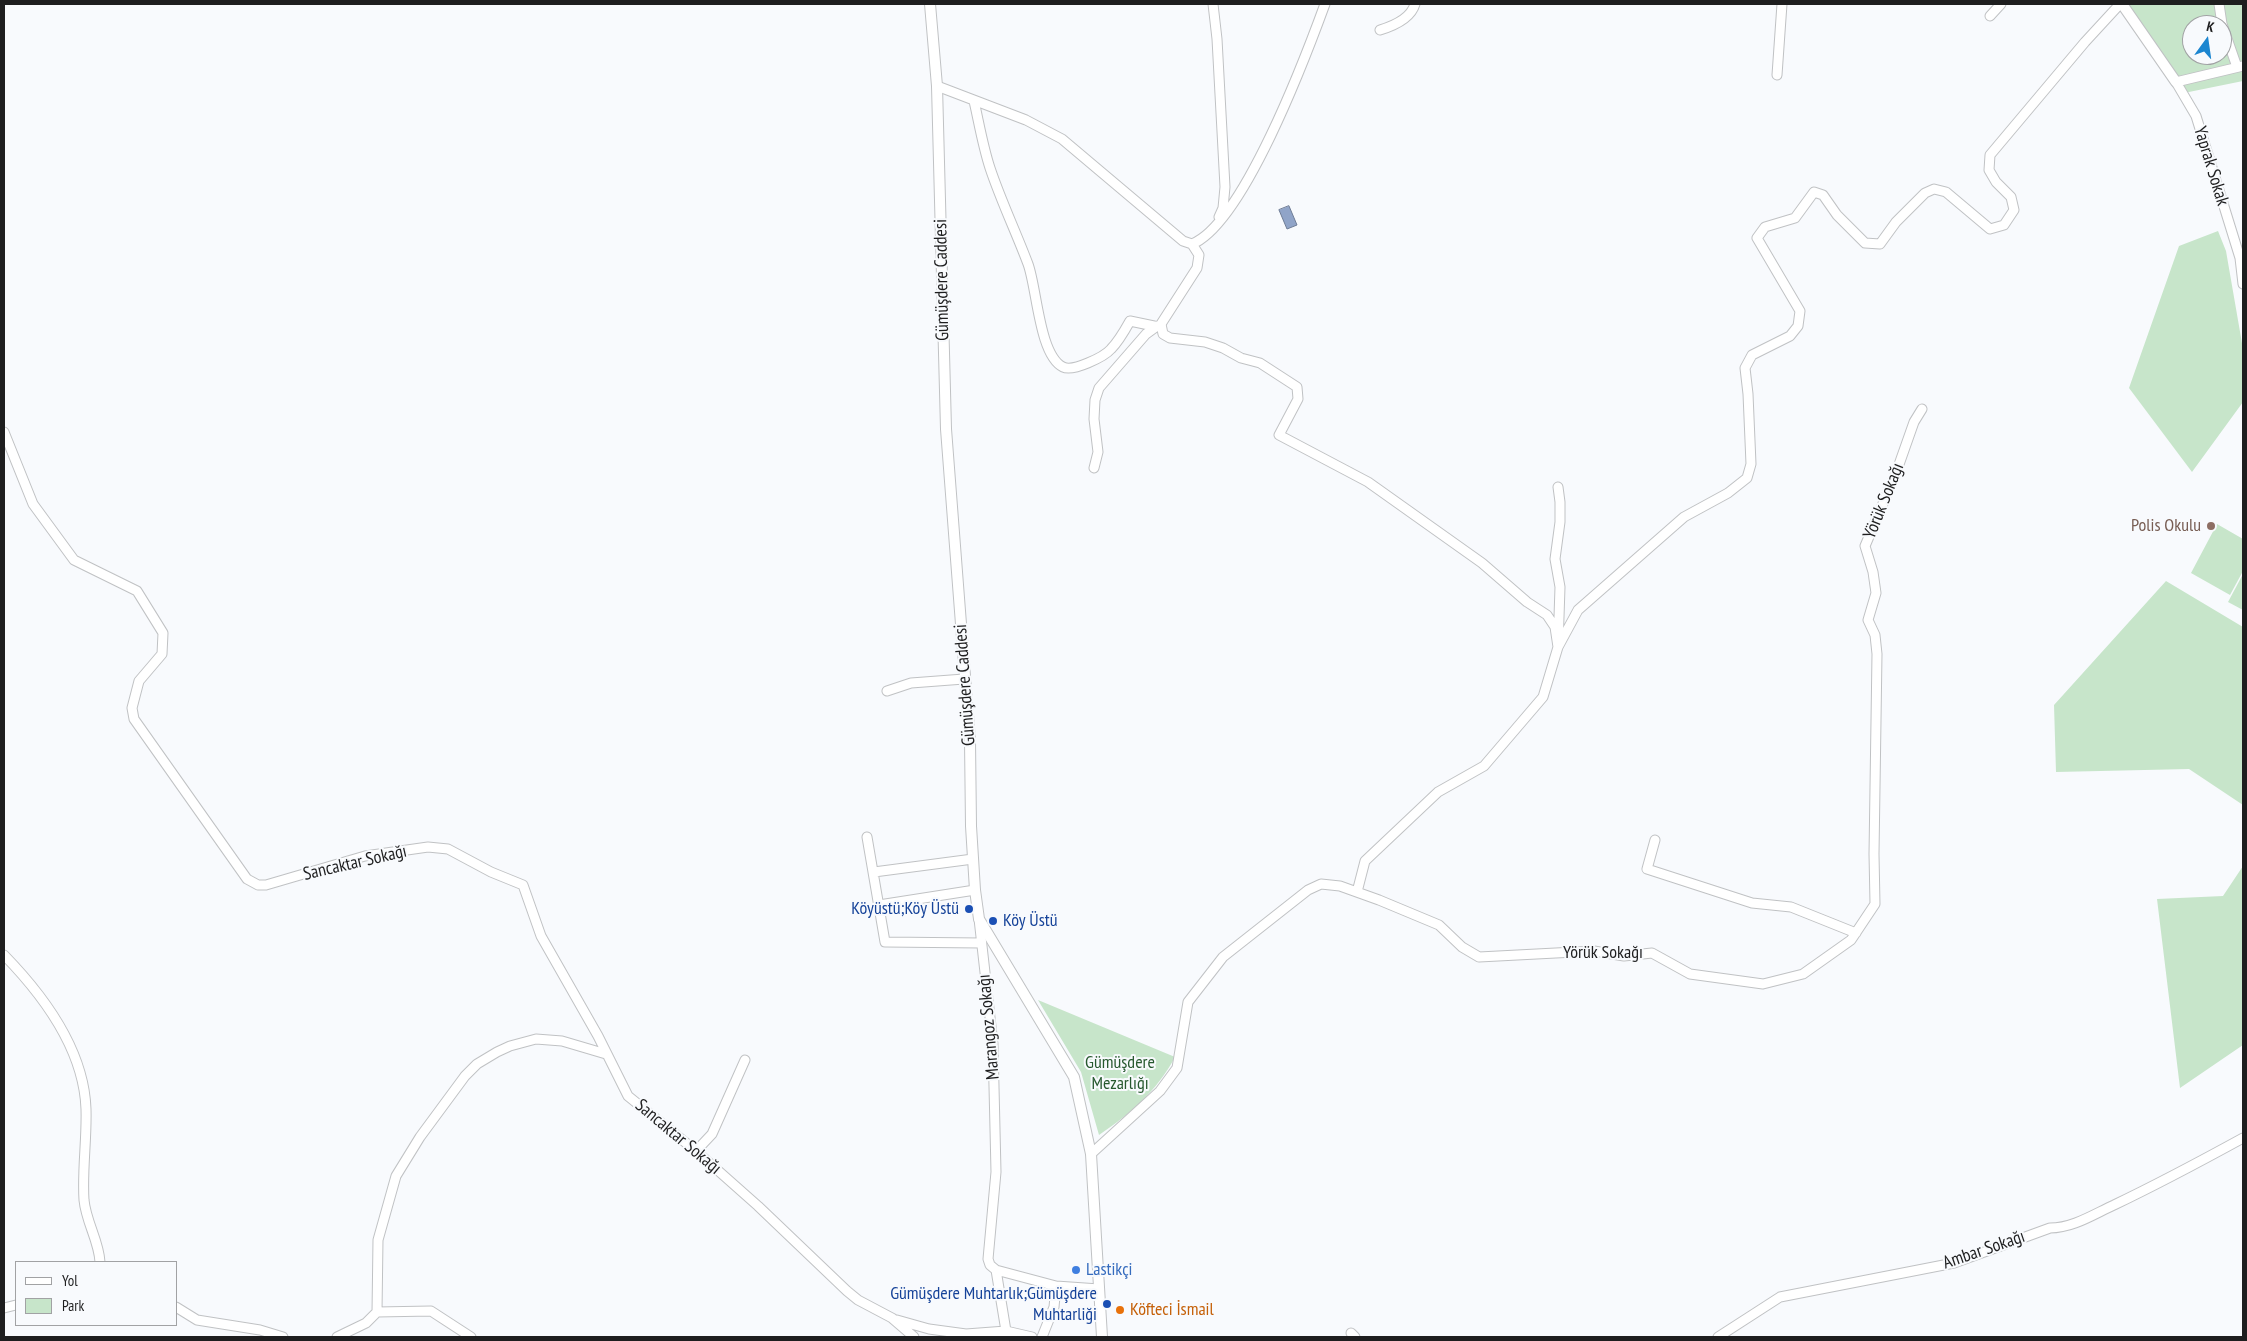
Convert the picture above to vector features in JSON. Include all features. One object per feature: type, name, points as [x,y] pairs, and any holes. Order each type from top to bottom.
[{"type":"street","name":"Gümüşdere Caddesi","points":[[930,4],[937,86],[946,428],[970,741],[975,890],[979,919],[1074,1077],[1091,1154],[1102,1337]]},
{"type":"street","points":[[1213,4],[1217,40],[1225,187],[1222,208],[1216,227]]},
{"type":"street","points":[[937,86],[1026,120],[1062,139],[1183,241],[1192,244],[1200,241],[1216,227],[1256,167],[1309,48],[1325,4]]},
{"type":"street","points":[[1380,30],[1392,26],[1413,11],[1415,4]]},
{"type":"street","points":[[1777,75],[1782,4]]},
{"type":"street","points":[[1990,16],[2001,4]]},
{"type":"street","points":[[1357,892],[1365,861],[1438,792],[1484,766],[1543,696],[1558,647],[1578,610],[1684,518],[1728,493],[1747,478],[1750,464],[1748,394],[1745,368],[1752,354],[1790,336],[1798,326],[1800,311],[1757,238],[1764,227],[1795,218],[1814,192],[1823,195],[1838,215],[1865,243],[1880,244],[1896,222],[1925,193],[1934,189],[1946,192],[1990,229],[2004,224],[2014,210],[2011,197],[1996,182],[1989,170],[1990,156],[2085,42],[2121,4],[2176,82],[2240,67],[2222,24],[2219,4]]},
{"type":"street","name":"Yaprak Sokak","points":[[2176,82],[2196,116],[2240,258],[2243,284]]},
{"type":"street","points":[[974,101],[990,167],[1028,264],[1034,287],[1037,314],[1050,350],[1057,362],[1064,367],[1072,369],[1093,360],[1110,350],[1130,321],[1157,325],[1163,334],[1170,338],[1205,342],[1223,348],[1241,358],[1260,363],[1297,387],[1298,399],[1279,435],[1368,482],[1482,563],[1528,602],[1547,615],[1555,627],[1558,647]]},
{"type":"street","points":[[1094,468],[1098,452],[1094,420],[1094,400],[1099,388],[1157,325],[1197,268],[1199,255],[1192,244]]},
{"type":"street","name":"Yörük Sokağı","points":[[1091,1154],[1160,1091],[1177,1068],[1188,1002],[1223,957],[1308,890],[1321,884],[1340,886],[1439,925],[1462,947],[1479,957],[1594,951],[1624,956],[1652,953],[1690,974],[1763,984],[1803,974],[1851,940],[1875,904],[1877,654],[1874,635],[1868,620],[1876,593],[1865,546],[1896,473],[1914,422],[1922,409]]},
{"type":"street","name":"Sancaktar Sokağı","points":[[4,432],[33,504],[74,560],[138,591],[163,633],[162,654],[139,681],[132,708],[134,719],[247,879],[258,885],[266,885],[365,856],[428,847],[448,849],[491,872],[523,884],[541,936],[598,1036],[628,1096],[696,1151],[758,1206],[846,1291],[858,1300],[892,1318],[914,1337]]},
{"type":"street","points":[[1558,486],[1560,522],[1555,559],[1560,587],[1558,647]]},
{"type":"street","points":[[887,691],[911,683],[964,679]]},
{"type":"street","points":[[868,837],[885,942],[981,943]]},
{"type":"street","points":[[1655,840],[1647,869],[1752,903],[1791,908],[1856,933]]},
{"type":"street","points":[[874,872],[973,859]]},
{"type":"street","points":[[879,905],[975,890]]},
{"type":"street","name":"Marangoz Sokağı","points":[[979,919],[993,1044],[996,1136],[995,1188],[988,1259],[990,1265],[996,1270],[1006,1334]]},
{"type":"street","points":[[4,955],[46,1005],[63,1033],[77,1063],[86,1106],[84,1202],[87,1218],[100,1255],[100,1261]]},
{"type":"street","points":[[377,1312],[378,1240],[385,1208],[396,1176],[420,1137],[465,1076],[477,1064],[497,1052],[536,1039],[562,1041],[606,1054]]},
{"type":"street","points":[[696,1151],[712,1134],[745,1060]]},
{"type":"street","name":"Ambar Sokağı","points":[[1718,1337],[1780,1297],[1954,1263],[2050,1228],[2058,1228],[2079,1222],[2154,1186],[2243,1138]]},
{"type":"street","points":[[996,1270],[1056,1286],[1099,1289]]},
{"type":"street","points":[[1042,1337],[1054,1307],[1056,1286]]},
{"type":"street","points":[[178,1308],[197,1320],[260,1330],[283,1337]]},
{"type":"street","points":[[337,1337],[366,1323],[377,1312],[432,1311],[471,1337]]},
{"type":"street","points":[[892,1318],[929,1329],[966,1334],[1006,1334],[1032,1337]]},
{"type":"green space","points":[[2126,4],[2243,4],[2243,81],[2179,94]]},
{"type":"green space","points":[[2218,231],[2226,251],[2243,349],[2243,402],[2192,472],[2129,388],[2179,246]]},
{"type":"green space","points":[[2217,524],[2243,539],[2243,571],[2230,595],[2191,573]]},
{"type":"green space","points":[[2243,574],[2243,610],[2228,602]]},
{"type":"green space","points":[[2166,581],[2243,627],[2243,805],[2189,769],[2056,772],[2054,705]]},
{"type":"green space","points":[[2243,866],[2243,1045],[2180,1088],[2157,899],[2223,896]]},
{"type":"green space","name":"Gümüşdere Mezarlığı","points":[[1038,1000],[1175,1057],[1160,1081],[1142,1101],[1099,1135],[1081,1072]]},
{"type":"water","points":[[1289,206],[1297,225],[1287,229],[1279,210]]},
{"type":"place","name":"Polis Okulu","points":[[2211,526]]},
{"type":"place","name":"Köyüstü;Köy Üstü","points":[[969,909]]},
{"type":"place","name":"Köy Üstü","points":[[993,921]]},
{"type":"place","name":"Lastikçi","points":[[1076,1270]]},
{"type":"place","name":"Gümüşdere Muhtarlık;Gümüşdere Muhtarliği","points":[[1107,1304]]},
{"type":"place","name":"Köfteci İsmail","points":[[1120,1310]]}]
